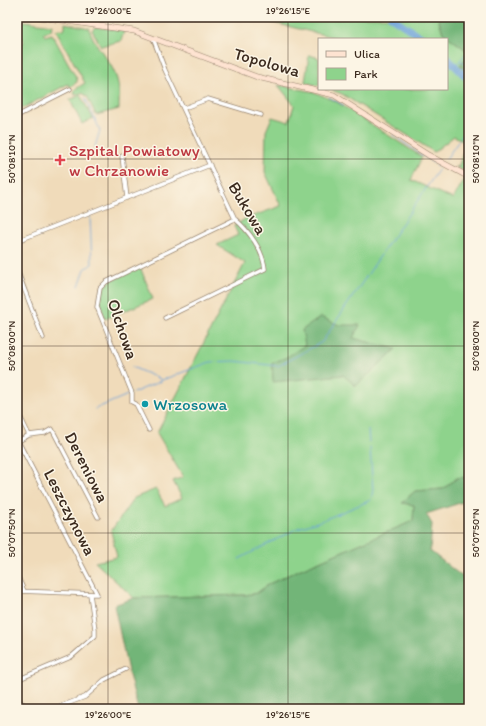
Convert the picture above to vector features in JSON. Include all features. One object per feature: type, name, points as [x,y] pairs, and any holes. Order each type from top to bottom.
[{"type":"street","name":"Topolowa","points":[[40,17],[124,29],[257,76],[334,95],[428,155],[469,177]]},
{"type":"street","name":"Bukowa","points":[[153,38],[165,70],[235,219],[250,234],[264,264],[265,270],[165,318]]},
{"type":"street","points":[[17,116],[70,89]]},
{"type":"street","points":[[184,108],[208,99],[261,115]]},
{"type":"street","points":[[122,156],[127,198]]},
{"type":"street","points":[[17,241],[210,165]]},
{"type":"street","name":"Olchowa","points":[[149,430],[136,404],[132,402],[132,393],[97,307],[100,288],[106,282],[235,219]]},
{"type":"street","points":[[17,270],[43,338]]},
{"type":"street","points":[[17,410],[29,435],[18,442]]},
{"type":"street","name":"Dereniowa","points":[[29,435],[45,433],[52,429],[98,517]]},
{"type":"street","name":"Leszczynowa","points":[[18,442],[97,594],[90,594]]},
{"type":"street","points":[[17,575],[24,591]]},
{"type":"street","points":[[17,591],[90,594],[95,629],[95,636],[71,658],[17,680]]},
{"type":"street","points":[[53,709],[85,697],[104,680],[126,669]]},
{"type":"street","points":[[17,698],[28,709]]},
{"type":"green space","points":[[249,17],[388,17],[420,38],[337,38]]},
{"type":"green space","points":[[394,17],[438,17],[443,33],[469,52],[469,55],[460,65],[469,73],[469,78],[448,58],[448,38],[426,38]]},
{"type":"green space","points":[[438,17],[469,17],[469,52],[443,33]]},
{"type":"green space","points":[[17,20],[52,25],[51,30],[43,34],[45,36],[52,34],[77,79],[77,82],[70,87],[68,84],[19,110],[17,110],[17,46],[24,42],[17,28]]},
{"type":"green space","points":[[65,23],[89,28],[94,41],[117,78],[119,109],[96,115],[87,96],[82,93],[75,95],[74,90],[85,83],[56,30],[65,29]]},
{"type":"green space","points":[[95,27],[124,31],[121,41],[101,46],[92,30]]},
{"type":"green space","points":[[309,55],[318,58],[318,86],[305,82]]},
{"type":"green space","points":[[469,55],[469,73],[460,65]]},
{"type":"green space","points":[[448,62],[469,83],[469,164],[464,171],[456,167],[459,165],[466,143],[454,136],[434,152],[342,94],[332,90],[448,90]]},
{"type":"green space","points":[[278,85],[314,92],[337,102],[422,157],[411,180],[453,199],[464,180],[469,183],[469,477],[457,478],[443,489],[415,491],[402,503],[414,505],[413,521],[301,569],[269,584],[257,593],[245,595],[134,598],[95,562],[117,557],[111,531],[134,498],[156,489],[165,506],[182,498],[173,481],[183,477],[157,433],[245,263],[217,245],[238,235],[234,226],[245,219],[281,206],[265,172],[266,131],[272,117],[289,122],[294,105]]},
{"type":"green space","points":[[80,95],[93,118],[82,124],[70,100]]},
{"type":"green space","points":[[140,267],[153,299],[105,319],[101,307],[100,297],[106,284]]},
{"type":"green space","points":[[321,317],[339,325],[360,325],[353,338],[396,349],[356,386],[343,375],[273,382],[272,363],[287,357],[305,345],[302,330]]},
{"type":"green space","points":[[469,477],[469,500],[426,514],[432,524],[430,551],[469,582],[469,709],[138,709],[114,605],[134,598],[245,595],[257,593],[269,584],[301,569],[413,521],[414,505],[402,503],[415,491],[443,489],[457,478]]},
{"type":"waterway","points":[[64,17],[74,19]]},
{"type":"waterway","points":[[391,17],[422,38]]},
{"type":"waterway","points":[[455,66],[469,50]]},
{"type":"waterway","points":[[448,59],[469,80]]},
{"type":"waterway","points":[[460,61],[467,63]]},
{"type":"waterway","points":[[329,97],[344,105]]},
{"type":"waterway","points":[[85,98],[100,130],[94,150]]},
{"type":"waterway","points":[[446,159],[469,126]]},
{"type":"waterway","points":[[393,135],[438,166]]},
{"type":"waterway","points":[[132,367],[162,380],[210,362],[234,361],[278,366],[322,342],[439,169]]},
{"type":"waterway","points":[[79,286],[85,269],[92,264],[90,216]]},
{"type":"waterway","points":[[133,393],[161,381]]},
{"type":"waterway","points":[[95,409],[130,394]]},
{"type":"waterway","points":[[368,430],[369,442]]},
{"type":"waterway","points":[[239,559],[298,528],[321,521],[371,500],[373,490],[370,448]]},
{"type":"waterway","points":[[463,676],[469,676]]},
{"type":"place","name":"Szpital Powiatowy w Chrzanowie","points":[[60,160]]},
{"type":"place","name":"Wrzosowa","points":[[145,404]]}]
